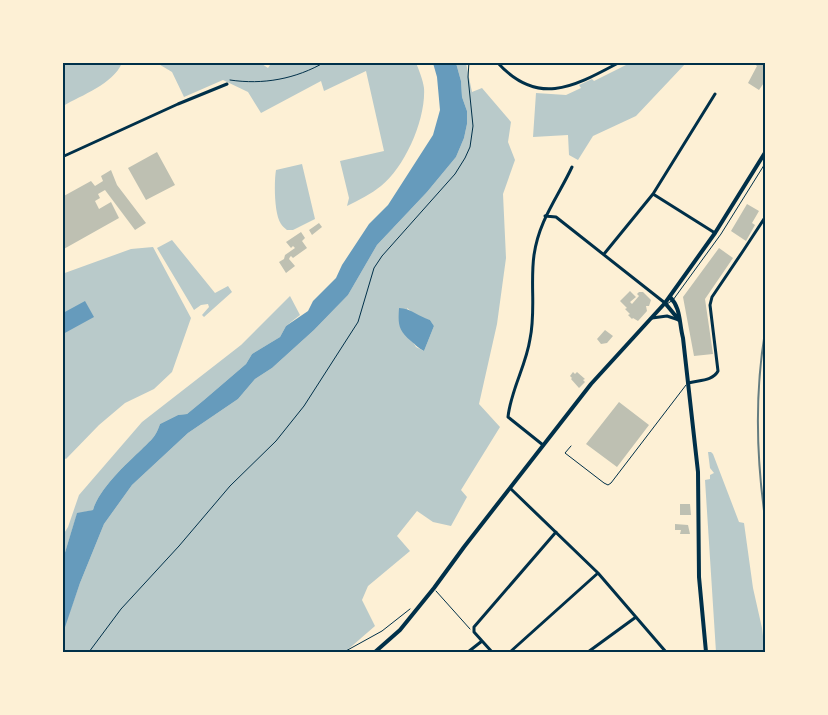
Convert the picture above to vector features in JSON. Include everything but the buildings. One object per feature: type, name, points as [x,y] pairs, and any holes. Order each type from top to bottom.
[{"type":"street","points":[[497,62],[513,78],[533,88],[550,90],[574,84],[620,62]]},
{"type":"street","points":[[62,157],[178,104],[227,84]]},
{"type":"street","points":[[604,254],[653,194],[715,94]]},
{"type":"street","points":[[375,652],[400,630],[419,607],[591,384],[671,298],[715,233],[766,151]]},
{"type":"street","points":[[544,445],[508,416],[512,395],[530,340],[534,256],[539,233],[545,216],[572,167]]},
{"type":"street","points":[[653,194],[715,233]]},
{"type":"street","points":[[545,216],[556,217],[604,254],[665,304],[679,320]]},
{"type":"street","points":[[688,384],[711,379],[715,377],[718,371],[710,305],[712,297],[766,216]]},
{"type":"street","points":[[671,298],[679,312],[698,472],[699,577],[706,652]]},
{"type":"street","points":[[652,318],[664,315],[679,320]]},
{"type":"street","points":[[511,489],[598,573],[666,652]]},
{"type":"street","points":[[492,652],[474,632],[474,627],[556,532]]},
{"type":"street","points":[[510,652],[598,573]]},
{"type":"street","points":[[588,652],[636,617]]},
{"type":"street","points":[[468,652],[482,641]]},
{"type":"lane","points":[[671,298],[721,234],[766,162]]},
{"type":"lane","points":[[571,446],[565,453],[608,485],[688,384]]},
{"type":"path","points":[[229,80],[267,82],[302,74],[325,62]]},
{"type":"path","points":[[90,652],[121,608],[179,546],[230,486],[276,441],[304,406],[358,322],[374,268],[460,167],[470,147],[473,126],[468,77],[469,62]]},
{"type":"path","points":[[434,588],[474,632]]},
{"type":"path","points":[[344,652],[382,631],[412,608],[419,607]]},
{"type":"shaded area","points":[[63,62],[122,63],[112,77],[104,83],[63,106]]},
{"type":"shaded area","points":[[259,62],[268,68],[272,62],[416,63],[424,88],[422,114],[406,155],[390,178],[373,192],[347,206],[349,198],[340,161],[384,151],[366,71],[324,91],[321,81],[261,113],[248,92],[223,80],[184,97],[172,72],[157,63]]},
{"type":"shaded area","points":[[627,62],[686,63],[636,116],[593,136],[578,160],[569,155],[568,135],[533,137],[536,93],[566,95],[581,88],[579,85],[592,79],[594,81],[626,65]]},
{"type":"shaded area","points":[[456,63],[466,63],[472,92],[482,88],[511,122],[508,142],[515,160],[503,194],[506,258],[497,324],[479,404],[500,427],[461,490],[467,497],[451,526],[433,522],[417,511],[397,536],[410,551],[368,586],[362,600],[375,626],[345,652],[63,652],[62,633],[104,524],[132,485],[188,433],[238,399],[255,379],[272,368],[314,330],[348,295],[377,245],[427,192],[456,157],[464,138],[467,124],[467,111],[462,97],[461,81]],"holes":[[[407,308],[420,318],[430,320],[434,326],[424,351],[416,347],[413,342]]]},
{"type":"shaded area","points":[[302,164],[315,219],[293,230],[287,230],[281,224],[277,213],[276,170]]},
{"type":"shaded area","points":[[172,240],[215,293],[228,286],[232,292],[204,317],[202,315],[209,307],[208,304],[201,305],[194,310],[157,248]]},
{"type":"shaded area","points":[[153,247],[191,318],[172,372],[154,389],[125,403],[99,425],[66,459],[62,457],[62,274],[131,249]]},
{"type":"shaded area","points":[[290,296],[300,315],[286,326],[280,337],[252,354],[246,364],[187,414],[178,415],[160,424],[153,438],[107,485],[93,510],[77,514],[63,559],[63,535],[68,527],[79,495],[142,422],[241,345]]},
{"type":"shaded area","points":[[708,452],[713,454],[739,522],[744,523],[753,588],[765,652],[716,652],[705,480],[710,479],[710,475],[714,473],[710,468]]},
{"type":"water","points":[[433,63],[456,63],[461,81],[462,97],[467,111],[467,124],[464,138],[456,157],[427,192],[377,245],[348,295],[314,330],[272,368],[255,379],[238,399],[188,433],[132,485],[104,524],[80,583],[63,633],[63,559],[77,513],[93,510],[107,485],[153,438],[160,424],[178,415],[187,414],[246,364],[252,354],[280,337],[286,326],[308,311],[313,301],[336,278],[342,265],[369,224],[388,205],[433,135],[440,110],[437,77]]},
{"type":"water","points":[[85,301],[94,317],[63,334],[63,313]]},
{"type":"water","points":[[399,308],[407,309],[430,320],[434,326],[424,351],[401,330]]},
{"type":"railway","points":[[766,326],[758,401],[758,450],[766,525]]},
{"type":"railway","points":[[766,407],[766,426]]}]
